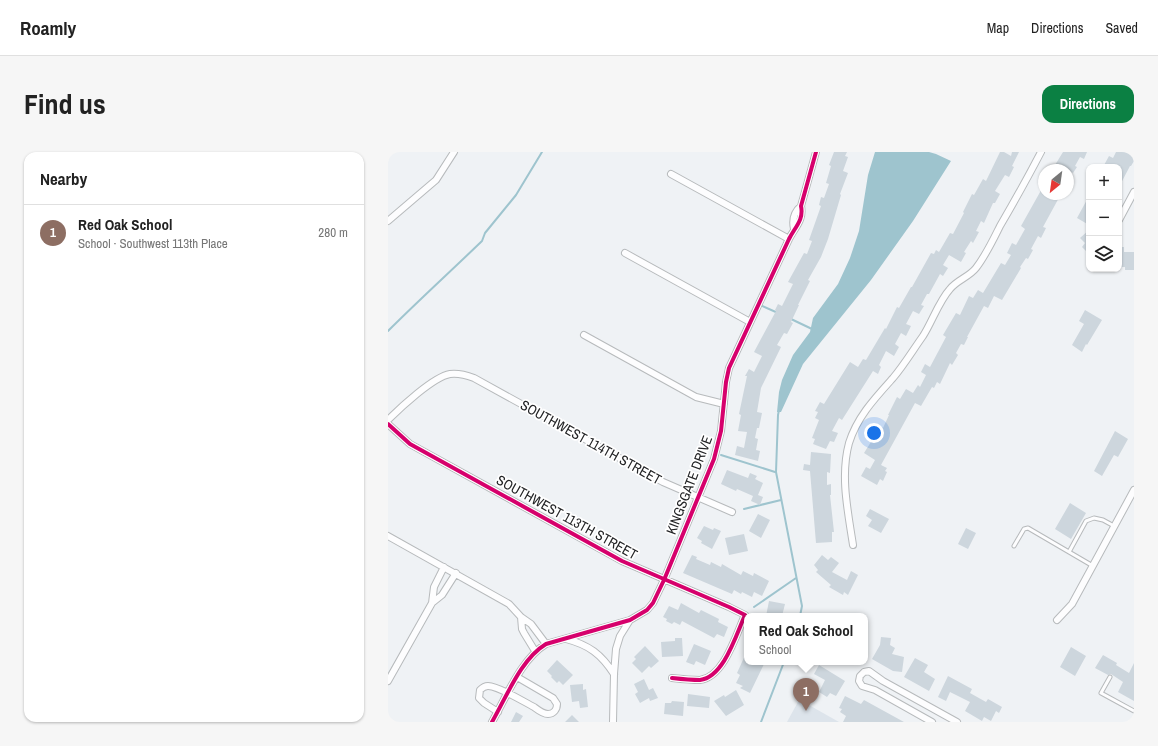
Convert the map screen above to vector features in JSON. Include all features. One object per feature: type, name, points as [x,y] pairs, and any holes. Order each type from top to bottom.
[{"type":"street","points":[[388,221],[436,180],[444,170],[454,152]]},
{"type":"street","name":"KINGSGATE DRIVE","points":[[492,722],[524,664],[536,651],[546,644],[630,620],[647,610],[653,603],[698,498],[718,445],[729,368],[794,229],[792,223],[796,210],[801,206],[816,152]]},
{"type":"street","points":[[853,545],[845,477],[850,442],[858,422],[873,400],[911,353],[924,334],[947,292],[975,269],[989,248],[1041,152]]},
{"type":"street","points":[[671,174],[789,239]]},
{"type":"street","points":[[1122,214],[1134,192]]},
{"type":"street","points":[[625,253],[750,322]]},
{"type":"street","points":[[584,335],[689,394],[702,399],[724,404]]},
{"type":"street","name":"SOUTHWEST 114TH STREET","points":[[388,420],[397,411],[434,382],[450,374],[462,374],[474,378],[653,476],[698,498],[732,512]]},
{"type":"street","name":"SOUTHWEST 113TH STREET","points":[[388,424],[406,441],[414,446],[622,561],[744,614]]},
{"type":"street","points":[[1057,620],[1072,604],[1134,490]]},
{"type":"street","points":[[388,536],[456,573],[508,604],[520,617],[531,624],[546,644]]},
{"type":"street","points":[[432,603],[434,587],[444,567]]},
{"type":"street","points":[[388,681],[432,603],[442,595],[456,573]]},
{"type":"street","points":[[520,617],[522,629],[536,651]]},
{"type":"street","name":"SOUTHWEST 113TH STREET","points":[[672,678],[700,680],[717,672],[726,658],[744,617]]},
{"type":"street","points":[[613,722],[614,674],[618,643],[630,620]]},
{"type":"street","points":[[564,639],[579,642],[591,648],[603,659],[614,674]]},
{"type":"street","points":[[932,722],[875,690],[862,686],[859,681],[862,674],[869,671],[883,681],[957,722]]},
{"type":"street","points":[[498,712],[481,701],[479,698],[480,690],[483,687],[490,686],[546,714],[552,714],[556,709],[557,704],[553,698],[517,677]]},
{"type":"lane","points":[[1069,552],[1086,521],[1094,518],[1103,520],[1114,526]]},
{"type":"lane","points":[[1014,546],[1024,529],[1028,528],[1093,566]]},
{"type":"lane","points":[[1110,677],[1101,693],[1134,711]]},
{"type":"shaded area","points":[[800,700],[839,722],[787,722]]},
{"type":"water","points":[[875,152],[929,152],[951,161],[913,221],[871,280],[803,364],[781,412],[777,412],[782,380],[793,355],[810,332],[813,318],[838,284],[850,258],[859,231],[868,175]]},
{"type":"building","points":[[834,152],[847,152],[845,156],[848,157],[843,171],[848,173],[821,257],[808,280],[810,281],[791,322],[793,323],[787,334],[784,333],[777,345],[781,347],[761,388],[757,412],[762,413],[755,438],[758,439],[756,450],[760,451],[758,461],[735,455],[737,446],[744,448],[747,432],[738,431],[741,415],[739,414],[747,376],[745,376],[749,369],[754,372],[762,356],[754,352],[776,311],[775,310],[778,304],[782,306],[793,284],[788,282],[804,253],[807,254],[812,241],[809,240],[821,206],[819,205],[821,197],[824,198],[829,184],[826,183],[831,166],[829,165]]},
{"type":"building","points":[[1000,152],[1004,152],[1011,156],[1012,152],[1019,152],[1012,166],[1014,167],[1009,177],[1005,175],[995,191],[1000,194],[995,203],[993,203],[984,223],[981,221],[976,231],[979,232],[973,243],[971,241],[964,252],[966,253],[961,262],[949,255],[943,265],[948,268],[943,276],[940,274],[929,294],[927,294],[921,305],[924,306],[919,314],[913,311],[906,324],[911,326],[906,336],[901,333],[895,344],[899,347],[894,356],[886,351],[879,365],[881,367],[878,374],[873,371],[842,420],[839,418],[832,431],[838,433],[834,442],[830,441],[826,449],[813,444],[815,439],[812,438],[819,420],[815,418],[818,412],[815,411],[820,402],[824,404],[850,362],[858,367],[863,359],[866,360],[885,328],[886,329],[897,307],[899,308],[912,287],[931,253],[934,254],[936,250],[939,252],[950,233],[953,234],[972,194],[974,195],[983,179],[986,181]]},
{"type":"building","points":[[1063,152],[1087,152],[1084,159],[1080,157],[1074,172],[1074,164],[1056,164]]},
{"type":"building","points":[[1116,152],[1134,152],[1134,161],[1122,181],[1122,164],[1105,164],[1109,156],[1113,158]]},
{"type":"building","points":[[1038,196],[1038,200],[1058,200],[1043,227],[1046,228],[1041,238],[1038,236],[1031,249],[1033,250],[1028,259],[1026,258],[1020,267],[1021,268],[1002,300],[994,296],[988,308],[984,306],[964,345],[961,344],[956,353],[958,355],[952,365],[950,363],[940,384],[937,382],[934,388],[932,387],[921,406],[915,403],[881,465],[887,468],[883,481],[880,479],[877,485],[861,476],[866,467],[870,469],[875,460],[864,453],[876,434],[874,433],[878,425],[883,428],[897,397],[900,399],[906,389],[913,393],[918,385],[920,387],[926,375],[921,372],[925,364],[930,367],[946,337],[943,335],[956,313],[960,315],[969,296],[973,298],[978,290],[983,293],[1001,263],[1005,265],[1011,255],[1007,253],[1012,243],[1016,245],[1025,229],[1021,226]]},
{"type":"building","points":[[1086,202],[1086,223],[1077,218]]},
{"type":"building","points":[[1086,233],[1086,251],[1082,247],[1085,243],[1080,238]]},
{"type":"building","points":[[1122,247],[1124,247],[1124,252],[1134,252],[1134,270],[1125,270],[1125,267],[1122,267]]},
{"type":"building","points":[[1085,310],[1102,320],[1082,352],[1072,345],[1084,324],[1079,321]]},
{"type":"building","points":[[1115,431],[1128,439],[1118,457],[1114,455],[1102,476],[1094,471]]},
{"type":"building","points":[[811,452],[831,454],[830,473],[827,472],[827,485],[831,484],[830,495],[834,532],[832,532],[832,542],[816,543],[810,471],[803,470],[804,464],[810,465]]},
{"type":"building","points":[[727,470],[748,478],[750,473],[757,476],[755,479],[763,483],[758,495],[763,497],[760,505],[751,501],[753,496],[737,489],[736,491],[721,484]]},
{"type":"building","points":[[1070,503],[1086,513],[1071,539],[1055,529]]},
{"type":"building","points":[[870,509],[889,519],[881,533],[868,526],[872,520],[866,516]]},
{"type":"building","points":[[758,514],[770,520],[761,538],[749,531]]},
{"type":"building","points":[[704,526],[713,530],[714,528],[721,531],[712,549],[701,543],[702,541],[697,538]]},
{"type":"building","points":[[966,528],[976,533],[968,549],[958,544]]},
{"type":"building","points":[[744,534],[748,551],[729,555],[725,538]]},
{"type":"building","points":[[692,555],[697,557],[696,559],[710,565],[711,562],[721,567],[722,564],[741,575],[743,571],[753,576],[754,573],[769,581],[762,596],[754,592],[752,597],[734,590],[732,594],[683,573]]},
{"type":"building","points":[[822,555],[828,560],[831,557],[839,563],[832,572],[847,580],[851,571],[858,575],[848,595],[844,592],[843,595],[829,587],[831,585],[816,572],[818,570],[814,565]]},
{"type":"building","points":[[769,601],[785,604],[783,613],[767,613]]},
{"type":"building","points":[[681,603],[699,613],[701,610],[719,619],[718,622],[728,627],[724,637],[717,634],[714,638],[682,621],[680,625],[674,622],[672,624],[666,621],[667,619],[663,617],[669,606],[678,610]]},
{"type":"building","points":[[881,637],[891,638],[890,645],[895,648],[892,654],[904,657],[902,672],[893,671],[872,659],[880,645]]},
{"type":"building","points":[[675,638],[682,638],[683,656],[662,657],[661,642],[675,641]]},
{"type":"building","points":[[694,644],[711,651],[705,665],[696,661],[694,665],[686,662]]},
{"type":"building","points":[[645,646],[659,661],[651,668],[649,666],[642,673],[632,663],[636,659],[634,657]]},
{"type":"building","points":[[1071,647],[1086,656],[1075,676],[1060,667]]},
{"type":"building","points":[[1103,655],[1117,663],[1116,665],[1129,673],[1134,663],[1134,701],[1118,692],[1123,682],[1111,674],[1108,675],[1095,668]]},
{"type":"building","points":[[744,658],[744,665],[764,665],[750,693],[740,688],[743,686],[736,683],[740,675],[737,673]]},
{"type":"building","points":[[915,658],[928,665],[924,672],[935,679],[929,691],[904,677]]},
{"type":"building","points":[[557,660],[573,675],[563,685],[559,681],[557,683],[547,671]]},
{"type":"building","points":[[819,665],[845,681],[836,696],[830,693],[827,697],[819,692],[825,680],[814,674]]},
{"type":"building","points":[[948,676],[972,689],[970,693],[986,702],[988,699],[1002,707],[999,713],[996,711],[991,721],[984,717],[982,721],[965,711],[970,702],[950,692],[946,701],[938,697]]},
{"type":"building","points":[[644,679],[649,690],[653,688],[658,698],[650,701],[649,698],[640,703],[635,694],[638,692],[634,684]]},
{"type":"building","points":[[583,684],[583,690],[586,689],[588,707],[580,708],[579,701],[572,702],[570,685]]},
{"type":"building","points":[[736,690],[744,705],[726,716],[714,701],[724,695],[725,697]]},
{"type":"building","points":[[688,694],[710,697],[709,708],[687,706]]},
{"type":"building","points":[[845,696],[861,704],[864,700],[904,722],[843,722],[846,716],[840,712],[842,709],[839,708]]},
{"type":"building","points":[[672,701],[684,702],[683,716],[664,714],[665,703],[671,703]]},
{"type":"building","points":[[516,712],[523,716],[519,722],[511,722]]},
{"type":"building","points":[[572,715],[579,722],[565,722]]},
{"type":"waterway","points":[[388,331],[482,241],[485,233],[516,195],[542,152]]},
{"type":"waterway","points":[[760,305],[778,313]]},
{"type":"waterway","points":[[791,319],[812,329]]},
{"type":"waterway","points":[[779,410],[776,472],[802,606],[801,613]]},
{"type":"waterway","points":[[721,455],[775,472]]},
{"type":"waterway","points":[[744,509],[781,500]]},
{"type":"waterway","points":[[754,607],[796,578]]},
{"type":"waterway","points":[[761,722],[783,665]]},
{"type":"cycle path","points":[[492,722],[522,668],[529,659],[546,644],[630,620],[647,610],[653,603],[714,459],[721,431],[726,382],[729,368],[789,239],[800,219],[802,211],[801,206],[816,152]]},
{"type":"cycle path","points":[[388,424],[410,444],[622,561],[744,614]]},
{"type":"cycle path","points":[[672,678],[700,680],[708,677],[716,671],[728,654],[744,617]]},
{"type":"place","name":"Red Oak School","points":[[806,711]]}]
